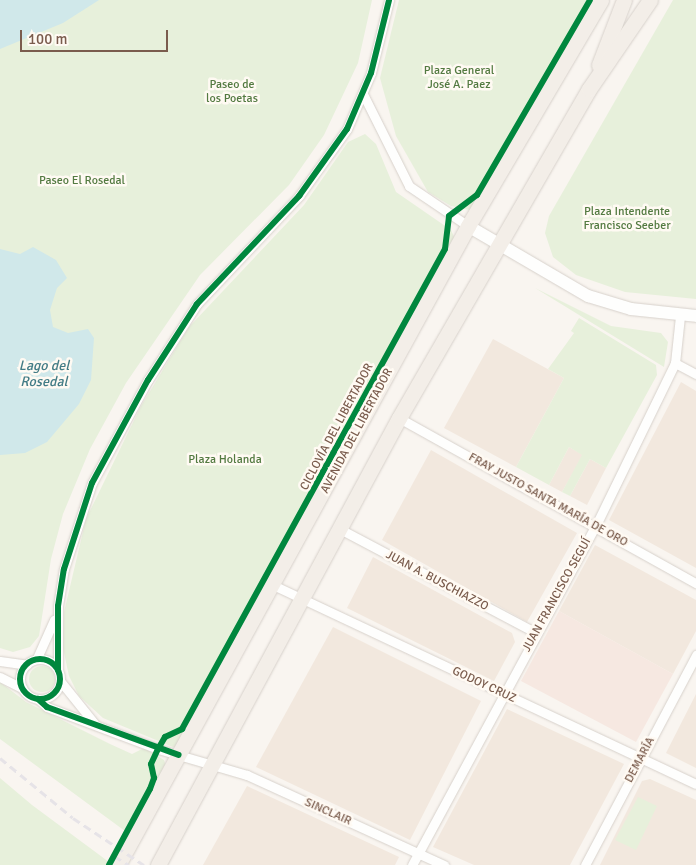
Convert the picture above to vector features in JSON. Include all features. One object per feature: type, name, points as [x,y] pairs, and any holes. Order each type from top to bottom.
[{"type":"main road","name":"AVENIDA DEL LIBERTADOR","points":[[118,865],[468,226],[601,0]]},
{"type":"main road","points":[[589,89],[624,0]]},
{"type":"main road","points":[[158,865],[210,762],[399,418],[589,89],[650,0]]},
{"type":"main road","points":[[468,226],[588,296],[630,309],[680,316],[696,316]]},
{"type":"street","points":[[0,661],[27,664],[37,658],[45,649],[58,606],[74,530],[92,483],[148,380],[197,304],[319,170],[363,94],[389,0]]},
{"type":"street","points":[[363,94],[409,186],[468,226]]},
{"type":"street","name":"JUAN FRANCISCO SEGUÍ","points":[[412,865],[502,693],[596,525],[675,362],[680,316]]},
{"type":"street","points":[[675,362],[696,374]]},
{"type":"street","name":"FRAY JUSTO SANTA MARÍA DE ORO","points":[[399,418],[596,525],[696,583]]},
{"type":"street","name":"JUAN A. BUSCHIAZZO","points":[[338,528],[536,633]]},
{"type":"street","name":"GODOY CRUZ","points":[[273,585],[696,784]]},
{"type":"street","points":[[58,606],[58,670],[61,682],[96,725]]},
{"type":"street","name":"DEMARÍA","points":[[585,865],[696,655]]},
{"type":"street","points":[[37,658],[58,670]]},
{"type":"street","points":[[22,688],[27,664]]},
{"type":"street","points":[[0,677],[22,688],[38,699],[55,694],[61,682]]},
{"type":"street","name":"SINCLAIR","points":[[38,699],[96,725],[179,755],[210,762],[444,865]]},
{"type":"shaded area","points":[[493,339],[564,378],[516,467],[444,428]]},
{"type":"shaded area","points":[[681,382],[696,391],[696,568],[609,520]]},
{"type":"shaded area","points":[[569,447],[583,455],[562,492],[549,485]]},
{"type":"shaded area","points":[[431,450],[577,533],[527,622],[382,540]]},
{"type":"shaded area","points":[[590,459],[606,468],[587,505],[570,496]]},
{"type":"shaded area","points":[[595,545],[696,600],[696,631],[673,674],[559,611]]},
{"type":"shaded area","points":[[373,557],[512,633],[515,642],[494,681],[347,608]]},
{"type":"shaded area","points":[[559,611],[673,674],[636,742],[521,681]]},
{"type":"shaded area","points":[[333,627],[481,701],[410,840],[256,767]]},
{"type":"shaded area","points":[[696,694],[696,768],[666,753]]},
{"type":"shaded area","points":[[507,709],[624,764],[570,865],[474,865],[433,847]]},
{"type":"shaded area","points":[[650,779],[696,800],[696,865],[600,865],[642,781]]},
{"type":"shaded area","points":[[247,786],[399,857],[395,865],[203,865]]},
{"type":"green space","points":[[0,0],[372,0],[358,63],[324,135],[289,185],[200,275],[126,383],[90,449],[63,514],[51,559],[39,636],[30,647],[13,652],[0,648]]},
{"type":"green space","name":"Plaza General José A. Paez","points":[[399,0],[597,0],[470,210],[451,206],[428,192],[396,136],[380,78]]},
{"type":"green space","name":"Plaza Intendente Francisco Seeber","points":[[673,0],[696,0],[696,299],[625,292],[576,275],[553,257],[545,233],[549,216]]},
{"type":"green space","name":"Plaza Holanda","points":[[365,134],[376,144],[396,192],[451,230],[455,239],[179,746],[173,747],[103,718],[79,696],[69,676],[63,648],[64,612],[86,519],[141,406],[189,327],[304,205],[348,142]]},
{"type":"green space","points":[[535,288],[611,326],[661,333],[668,342],[664,367]]},
{"type":"green space","points":[[579,318],[656,365],[657,375],[606,468],[590,459],[570,496],[562,492],[582,455],[569,447],[549,485],[516,467],[564,378],[548,369],[574,333],[571,331]]},
{"type":"green space","points":[[42,666],[51,670],[55,679],[51,688],[42,692],[33,688],[29,679],[33,670]]},
{"type":"green space","points":[[0,682],[26,702],[110,744],[132,754],[144,748],[164,760],[166,766],[129,834],[0,739]]},
{"type":"green space","points":[[0,778],[32,805],[113,865],[0,865]]},
{"type":"green space","points":[[638,797],[657,806],[636,850],[615,840]]},
{"type":"water","points":[[0,0],[99,0],[63,23],[0,49]]},
{"type":"water","name":"Lago del Rosedal","points":[[33,247],[56,260],[67,278],[57,288],[50,310],[53,327],[68,333],[88,329],[94,338],[91,380],[79,404],[47,442],[25,453],[0,455],[0,249],[20,254]]},
{"type":"railway","points":[[0,758],[73,818],[144,865]]},
{"type":"railway","points":[[114,856],[129,865]]},
{"type":"cycle path","points":[[58,670],[58,606],[64,569],[92,483],[148,380],[197,304],[299,196],[347,129],[371,73],[389,0]]},
{"type":"cycle path","name":"CICLOVÍA DEL LIBERTADOR","points":[[109,865],[150,789],[154,778],[151,764],[158,749],[165,737],[182,729],[445,249],[449,216],[477,195],[590,0]]},
{"type":"cycle path","points":[[40,659],[54,665],[60,679],[54,693],[40,699],[26,693],[20,679],[26,665],[40,659]]},
{"type":"cycle path","points":[[38,699],[47,707],[179,755]]},
{"type":"park label","name":"Paseo de los Poetas","points":[[232,92]]},
{"type":"park label","name":"Paseo El Rosedal","points":[[82,181]]}]
